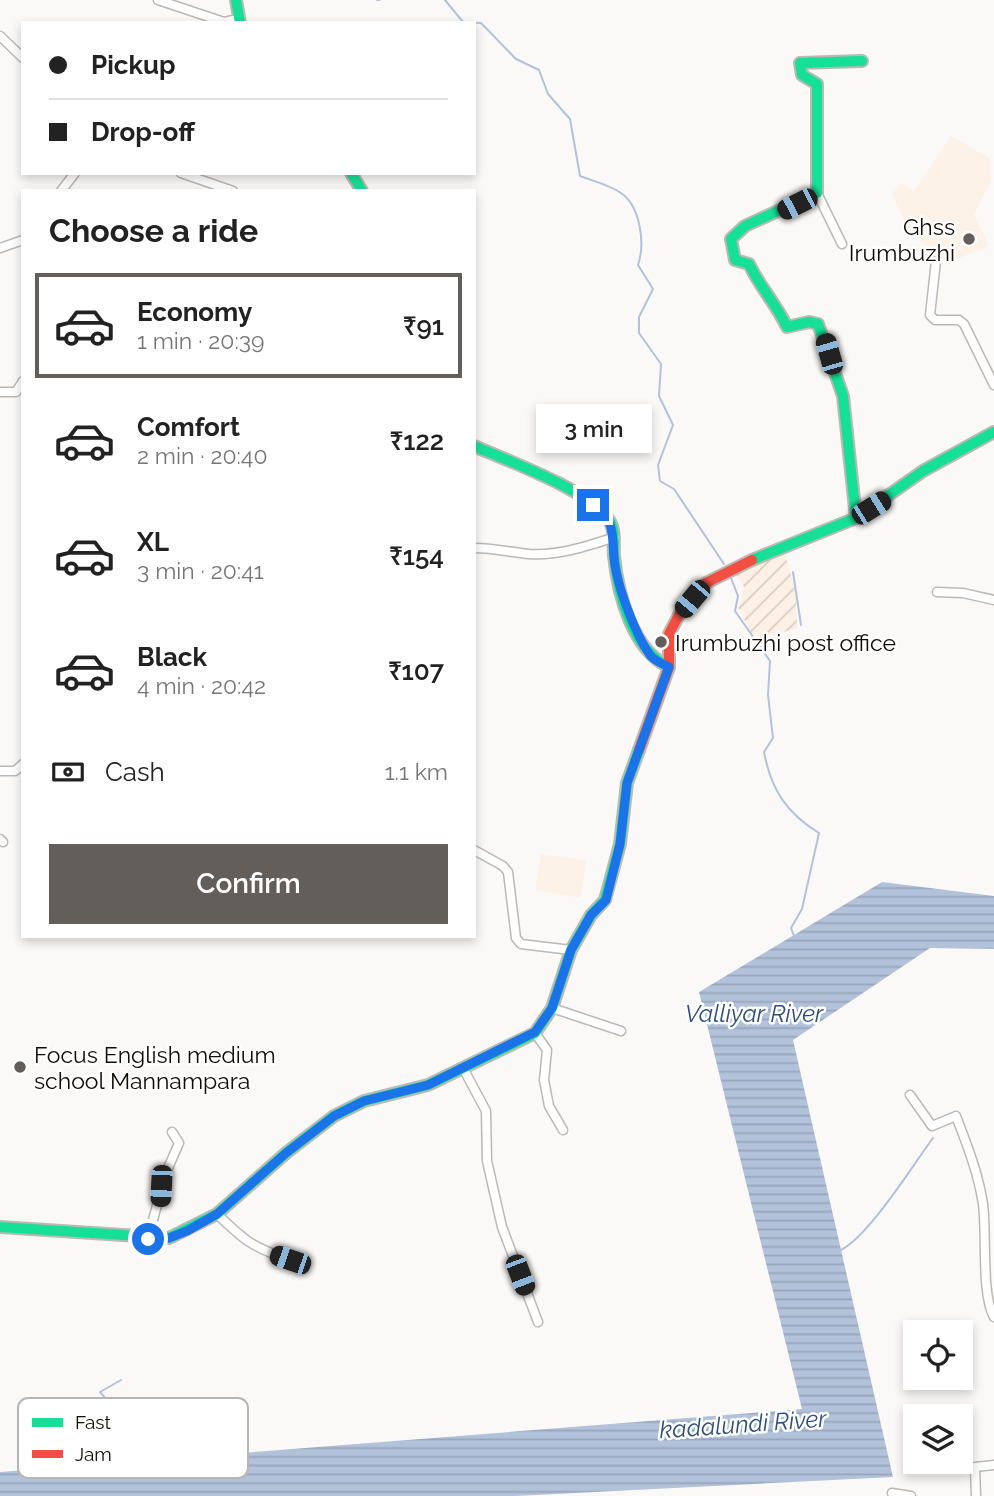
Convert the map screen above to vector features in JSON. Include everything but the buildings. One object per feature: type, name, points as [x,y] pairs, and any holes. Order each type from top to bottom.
[{"type":"main road","points":[[236,0],[239,21]]},
{"type":"main road","points":[[856,518],[850,474],[851,442],[844,391],[823,333],[818,324],[809,322],[787,327],[773,299],[759,286],[750,264],[734,260],[731,239],[745,226],[817,193],[816,138],[819,99],[817,84],[802,75],[800,63],[823,60],[862,61]]},
{"type":"main road","points":[[0,1227],[148,1239],[169,1238],[217,1214],[286,1153],[334,1116],[364,1101],[428,1085],[535,1032],[552,1008],[571,950],[591,915],[606,900],[620,844],[627,783],[669,667],[669,634],[679,615],[706,583],[732,567],[856,518],[923,471],[994,432]]},
{"type":"main road","points":[[476,447],[548,479],[593,505],[609,518],[615,537],[617,569],[637,630],[652,658],[669,667]]},
{"type":"street","points":[[158,0],[220,21]]},
{"type":"street","points":[[0,36],[21,56]]},
{"type":"street","points":[[63,189],[73,175]]},
{"type":"street","points":[[187,175],[227,189]]},
{"type":"street","points":[[817,193],[842,244]]},
{"type":"street","points":[[0,248],[21,241]]},
{"type":"street","points":[[936,261],[930,315],[935,320],[959,320],[964,324],[994,384]]},
{"type":"street","points":[[0,392],[16,392],[21,384]]},
{"type":"street","points":[[476,548],[497,548],[530,554],[580,548],[615,537]]},
{"type":"street","points":[[937,592],[962,593],[994,600]]},
{"type":"street","points":[[0,771],[15,771],[21,766]]},
{"type":"street","points":[[476,851],[503,866],[508,872],[516,938],[521,944],[571,950]]},
{"type":"street","points":[[552,1008],[621,1031]]},
{"type":"street","points":[[535,1032],[547,1050],[544,1080],[549,1106],[563,1130]]},
{"type":"street","points":[[463,1069],[486,1111],[487,1161],[502,1227],[538,1322]]},
{"type":"street","points":[[910,1095],[932,1125],[956,1115],[968,1143],[982,1200],[988,1294],[994,1317]]},
{"type":"street","points":[[148,1239],[165,1175],[179,1143],[172,1132]]},
{"type":"street","points":[[217,1214],[235,1234],[259,1251],[290,1260]]},
{"type":"street","points":[[976,1496],[975,1467],[994,1465]]},
{"type":"street","points":[[892,1493],[911,1496]]},
{"type":"shaded area","points":[[951,136],[990,158],[991,182],[974,214],[989,246],[947,263],[910,233],[892,193],[902,183],[914,191]]},
{"type":"shaded area","points":[[785,555],[796,591],[797,628],[756,641],[738,608],[744,587],[735,573]]},
{"type":"shaded area","points":[[541,854],[586,860],[581,898],[535,890]]},
{"type":"water","name":"Valliyar River","points":[[882,882],[994,896],[994,949],[930,948],[793,1040],[893,1477],[515,1496],[0,1496],[0,1472],[18,1471],[18,1478],[248,1478],[248,1453],[802,1409],[699,992]]},
{"type":"waterway","points":[[445,0],[462,21]]},
{"type":"waterway","points":[[476,23],[481,23],[516,59],[539,70],[548,94],[570,119],[580,176],[617,190],[633,207],[641,237],[638,265],[653,289],[639,317],[639,333],[661,364],[659,396],[673,425],[658,465],[660,481],[674,489],[724,564]]},
{"type":"waterway","points":[[793,572],[801,625]]},
{"type":"waterway","points":[[731,578],[738,596],[735,611],[770,661],[768,695],[773,738],[764,752],[771,777],[789,808],[819,833],[802,909],[791,928],[794,936]]},
{"type":"waterway","points":[[841,1250],[877,1216],[933,1138]]},
{"type":"waterway","points":[[105,1398],[100,1392],[121,1380]]},
{"type":"traffic: fast","points":[[236,0],[240,21]]},
{"type":"traffic: fast","points":[[856,518],[843,396],[818,324],[809,322],[787,327],[749,264],[735,260],[731,239],[745,226],[817,193],[817,84],[802,75],[800,63],[862,61]]},
{"type":"traffic: fast","points":[[352,175],[361,189]]},
{"type":"traffic: fast","points":[[752,560],[856,518],[923,471],[994,432]]},
{"type":"traffic: fast","points":[[476,447],[567,488],[585,498],[609,520],[619,587],[629,619],[645,648],[669,667]]},
{"type":"traffic: fast","points":[[0,1227],[169,1238],[217,1214],[286,1153],[334,1116],[364,1101],[428,1085],[535,1033],[552,1008],[571,950],[591,915],[605,900],[620,844],[627,783],[639,750]]},
{"type":"traffic: jam","points":[[639,750],[669,667],[669,634],[679,615],[706,583],[752,560]]},
{"type":"place","name":"Ghss Irumbuzhi","points":[[969,239]]},
{"type":"place","name":"Irumbuzhi post office","points":[[661,642]]},
{"type":"place","name":"Focus English medium school Mannampara","points":[[20,1067]]},
{"type":"route","points":[[148,1239],[169,1238],[217,1214],[286,1153],[334,1116],[364,1101],[428,1085],[515,1045],[535,1032],[552,1008],[571,950],[591,915],[606,900],[620,844],[627,783],[669,667],[652,658],[637,630],[614,558],[614,531],[609,518],[593,505]]},
{"type":"water label","name":"kadalundi River","points":[[743,1424]]}]
